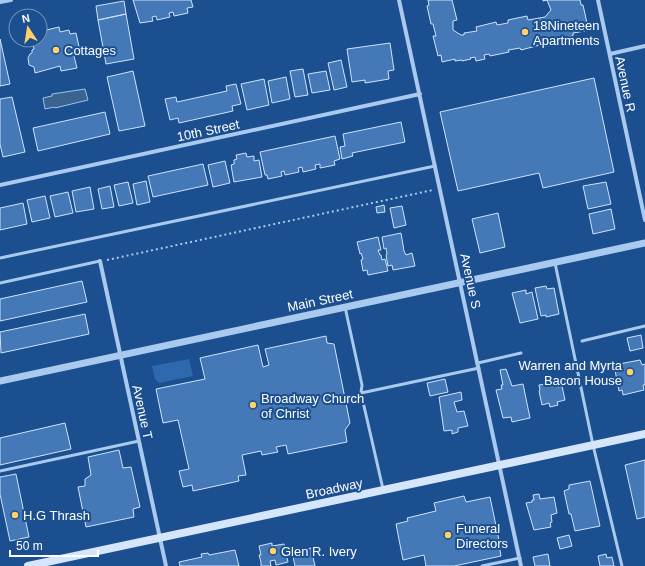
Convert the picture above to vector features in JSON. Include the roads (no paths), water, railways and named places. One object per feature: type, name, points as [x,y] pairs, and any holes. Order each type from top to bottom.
[{"type":"main road","name":"Broadway","points":[[28,566],[645,434]]},
{"type":"street","points":[[0,2],[11,0]]},
{"type":"street","name":"Avenue S","points":[[399,0],[522,566]]},
{"type":"street","name":"Avenue R","points":[[598,0],[645,220]]},
{"type":"street","points":[[610,54],[645,46]]},
{"type":"street","name":"10th Street","points":[[0,185],[420,94]]},
{"type":"street","name":"Main Street","points":[[0,381],[645,243]]},
{"type":"street","name":"Avenue T","points":[[100,261],[166,566]]},
{"type":"lane","points":[[0,258],[435,166]]},
{"type":"lane","points":[[0,283],[100,261]]},
{"type":"lane","points":[[555,262],[593,445],[622,566]]},
{"type":"lane","points":[[345,307],[362,385],[361,392],[383,490]]},
{"type":"lane","points":[[582,341],[645,326]]},
{"type":"lane","points":[[361,392],[478,366],[521,353]]},
{"type":"lane","points":[[0,471],[139,441]]},
{"type":"lane","points":[[482,566],[520,558]]},
{"type":"place","name":"18Nineteen Apartments","points":[[525,32]]},
{"type":"place","name":"Cottages","points":[[56,50]]},
{"type":"place","name":"Warren and Myrta Bacon House","points":[[630,372]]},
{"type":"place","name":"Broadway Church of Christ","points":[[253,405]]},
{"type":"place","name":"H.G Thrash","points":[[15,515]]},
{"type":"place","name":"Funeral Directors","points":[[448,535]]},
{"type":"place","name":"Glen R. Ivery","points":[[273,551]]}]
